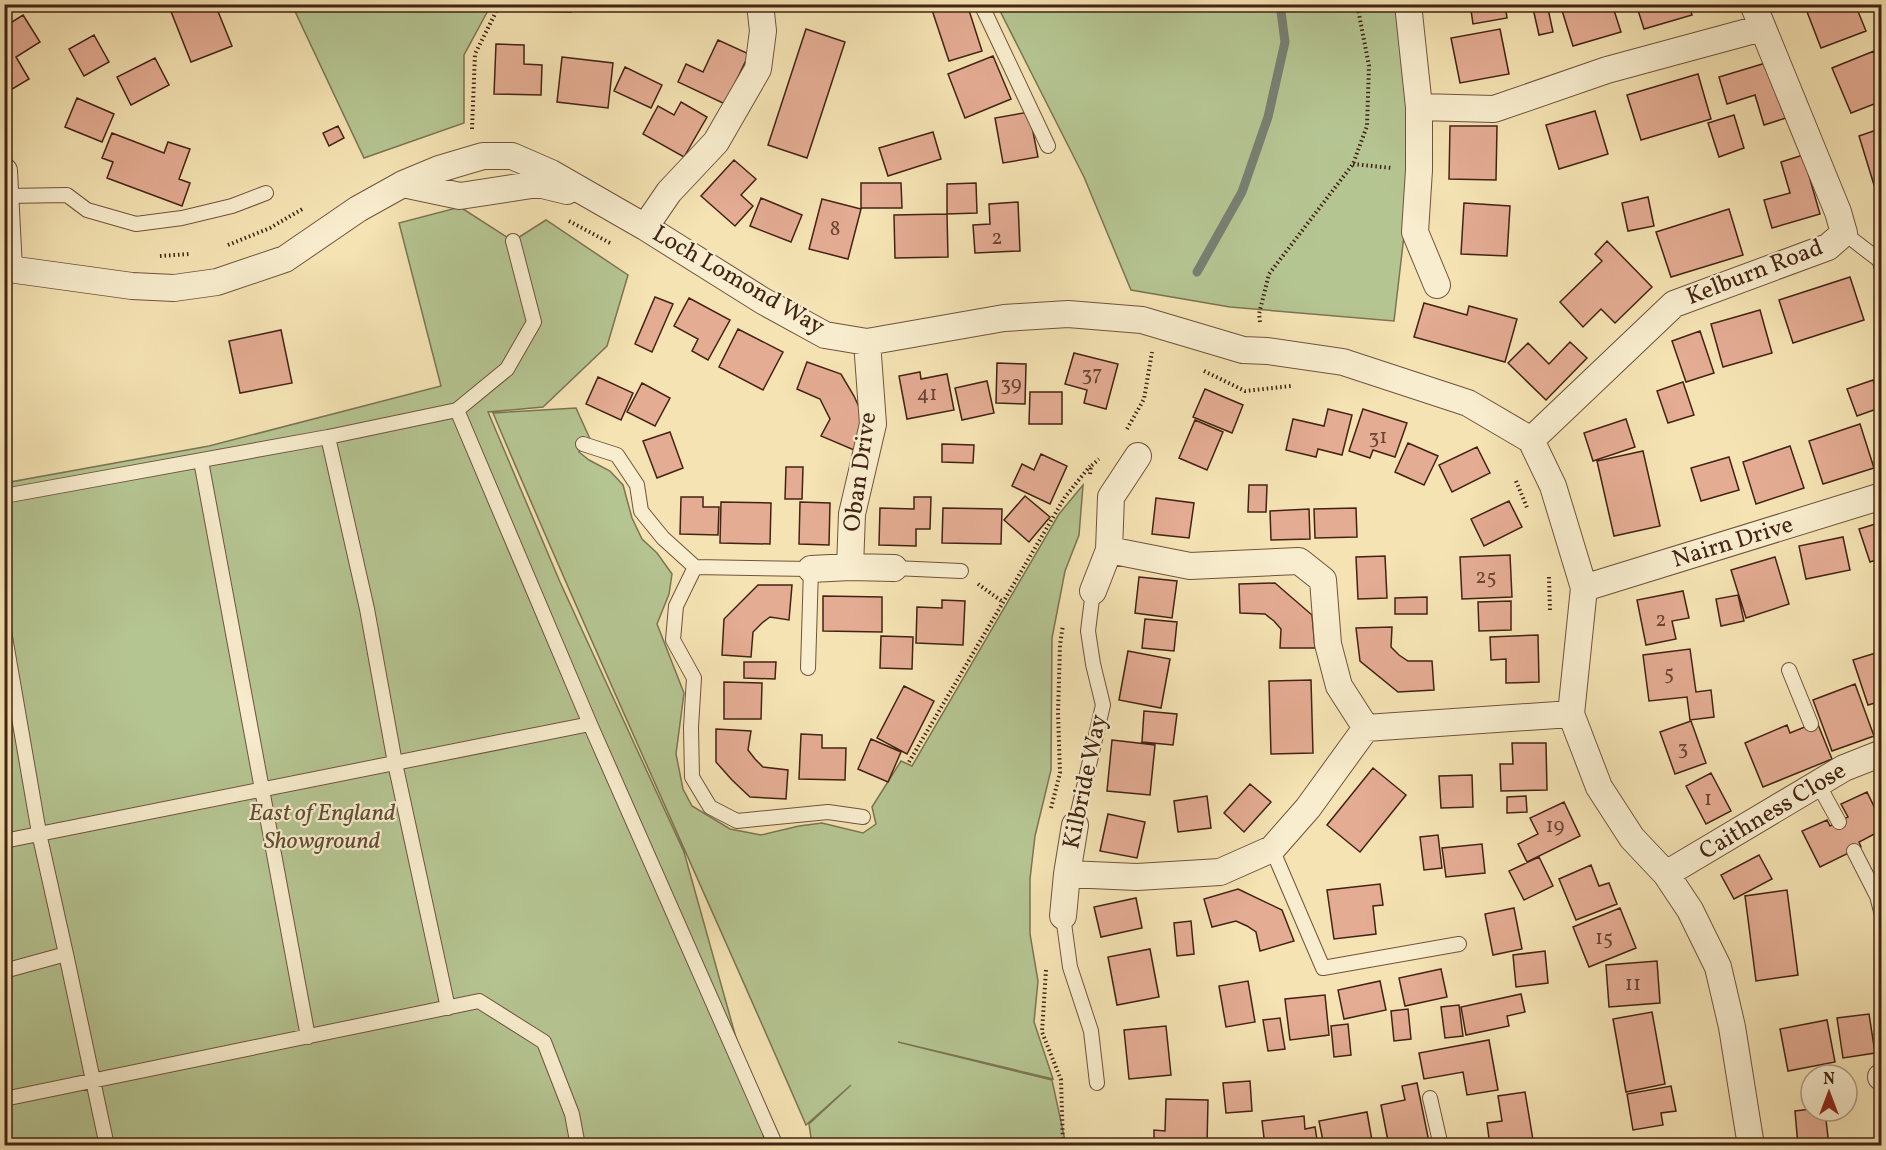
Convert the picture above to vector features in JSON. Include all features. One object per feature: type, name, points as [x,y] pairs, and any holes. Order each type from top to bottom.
[{"type":"street","points":[[645,227],[669,192],[716,142],[758,69],[763,31],[760,4]]},
{"type":"street","points":[[1408,4],[1419,107],[1419,171],[1415,232],[1437,285]]},
{"type":"street","name":"Kelburn Road","points":[[1532,440],[1674,304],[1827,247],[1845,233],[1754,4]]},
{"type":"street","points":[[1419,107],[1494,109],[1607,70],[1762,28]]},
{"type":"street","name":"Loch Lomond Way","points":[[7,269],[132,286],[174,288],[217,282],[285,259],[358,209],[402,184],[439,169],[483,156],[512,156],[550,173],[645,227],[763,301],[825,335],[867,342],[1004,318],[1068,315],[1142,320],[1242,350],[1267,351],[1343,362],[1468,403],[1532,440]]},
{"type":"street","points":[[4,171],[7,196],[7,269]]},
{"type":"street","points":[[402,184],[460,196],[538,184],[589,196]]},
{"type":"street","name":"Oban Drive","points":[[850,567],[852,514],[873,424],[867,342]]},
{"type":"street","points":[[1532,440],[1553,486],[1584,588],[1571,714],[1599,787],[1632,838],[1666,874],[1690,910],[1718,967],[1726,1000],[1751,1146]]},
{"type":"street","name":"Kilbride Way","points":[[1093,591],[1109,550],[1111,497],[1138,456]]},
{"type":"street","name":"Nairn Drive","points":[[1584,588],[1881,496]]},
{"type":"street","points":[[1109,550],[1190,566],[1299,561],[1323,580],[1328,644],[1339,686],[1366,728],[1571,714]]},
{"type":"street","name":"Oban Drive","points":[[811,569],[894,568]]},
{"type":"street","name":"Kilbride Way","points":[[1067,874],[1137,877],[1220,872],[1272,849],[1308,808],[1366,728]]},
{"type":"street","name":"Caithness Close","points":[[1666,874],[1825,773],[1881,753]]},
{"type":"street","name":"Kilbride Way","points":[[1063,916],[1075,825]]},
{"type":"lane","points":[[981,4],[1048,146]]},
{"type":"lane","points":[[7,196],[67,195],[87,210],[136,224],[182,218],[232,206],[266,193]]},
{"type":"lane","points":[[1845,233],[1879,260],[1881,268]]},
{"type":"lane","points":[[4,496],[328,437],[457,410],[507,369],[534,322],[513,242]]},
{"type":"lane","points":[[457,410],[590,724],[776,1146]]},
{"type":"lane","points":[[328,437],[367,609],[395,763],[448,1008]]},
{"type":"lane","points":[[583,444],[617,455],[637,485],[640,511],[663,538],[695,567],[676,606],[673,640],[694,678],[691,726],[692,777],[710,807],[737,820],[828,812],[862,817]]},
{"type":"lane","points":[[201,461],[308,1036]]},
{"type":"lane","name":"Oban Drive","points":[[695,567],[811,569]]},
{"type":"lane","name":"Oban Drive","points":[[894,568],[961,571]]},
{"type":"lane","points":[[808,668],[811,569]]},
{"type":"lane","name":"Kilbride Way","points":[[1075,825],[1102,705],[1088,631],[1093,591]]},
{"type":"lane","points":[[4,631],[39,833],[107,1146]]},
{"type":"lane","points":[[1789,670],[1811,724]]},
{"type":"lane","points":[[4,841],[590,724]]},
{"type":"lane","points":[[1825,773],[1839,822]]},
{"type":"lane","points":[[1272,849],[1323,968],[1459,944]]},
{"type":"lane","points":[[1854,850],[1877,896],[1881,915]]},
{"type":"lane","name":"Kilbride Way","points":[[1063,916],[1070,967],[1091,1031],[1097,1083]]},
{"type":"lane","points":[[4,971],[66,954]]},
{"type":"lane","points":[[4,1099],[479,1001],[544,1042],[572,1114],[578,1146]]},
{"type":"lane","points":[[1430,1098],[1441,1146]]},
{"type":"path","points":[[462,134],[472,130],[475,54],[500,4]]},
{"type":"path","points":[[1258,314],[1269,274],[1353,164],[1367,126],[1369,66],[1358,4]]},
{"type":"path","points":[[1353,164],[1419,171]]},
{"type":"path","points":[[218,249],[270,228],[309,205]]},
{"type":"path","points":[[155,256],[197,254]]},
{"type":"path","points":[[909,762],[1065,497],[1091,466]]},
{"type":"path","points":[[961,571],[1003,602]]},
{"type":"green space","points":[[292,5],[491,5],[464,55],[464,123],[364,158]]},
{"type":"green space","points":[[997,5],[1408,5],[1419,107],[1394,321],[1230,307],[1131,290],[1084,177]]},
{"type":"green space","name":"East of England Showground","points":[[460,207],[513,241],[546,220],[628,275],[607,346],[543,407],[488,412],[560,582],[684,852],[766,1145],[5,1146],[5,483],[209,446],[441,386],[399,223]]},
{"type":"green space","points":[[576,408],[590,439],[579,452],[610,471],[623,485],[632,518],[642,539],[657,553],[672,574],[669,594],[657,624],[684,693],[676,754],[683,789],[692,806],[730,829],[761,835],[822,823],[863,833],[876,824],[872,807],[901,761],[912,766],[1059,514],[1083,485],[1079,535],[1065,571],[1052,638],[1051,770],[1035,836],[1030,879],[1030,934],[1038,981],[1034,1022],[1053,1079],[898,1042],[1052,1080],[1066,1145],[812,1145],[809,1124],[851,1085],[806,1125],[493,413]]},
{"type":"building","points":[[168,4],[215,4],[232,46],[191,62]]},
{"type":"building","points":[[527,4],[571,4],[571,12],[527,11]]},
{"type":"building","points":[[930,4],[967,4],[982,51],[949,61]]},
{"type":"building","points":[[1505,4],[1507,18],[1473,24],[1471,10]]},
{"type":"building","points":[[1532,4],[1547,4],[1553,32],[1539,35]]},
{"type":"building","points":[[1560,4],[1612,4],[1621,32],[1573,46]]},
{"type":"building","points":[[1636,4],[1689,4],[1692,15],[1644,29]]},
{"type":"building","points":[[1804,4],[1855,4],[1866,31],[1821,48]]},
{"type":"building","points":[[23,15],[40,42],[16,57],[29,79],[4,94],[4,27]]},
{"type":"building","points":[[806,29],[845,42],[807,158],[768,145]]},
{"type":"building","points":[[1500,29],[1509,74],[1460,83],[1451,38]]},
{"type":"building","points":[[94,35],[109,62],[84,76],[69,49]]},
{"type":"building","points":[[718,40],[749,54],[725,104],[678,82],[686,64],[703,72]]},
{"type":"building","points":[[496,44],[524,45],[524,64],[542,65],[541,95],[494,94]]},
{"type":"building","points":[[1874,51],[1882,70],[1882,101],[1851,113],[1832,68]]},
{"type":"building","points":[[993,56],[1011,99],[965,118],[948,74]]},
{"type":"building","points":[[562,57],[613,63],[608,108],[557,102]]},
{"type":"building","points":[[155,58],[169,85],[131,105],[117,77]]},
{"type":"building","points":[[1769,62],[1786,118],[1764,125],[1755,95],[1727,104],[1719,77]]},
{"type":"building","points":[[625,67],[662,85],[651,108],[614,91]]},
{"type":"building","points":[[1698,74],[1711,119],[1641,140],[1627,95]]},
{"type":"building","points":[[77,98],[114,114],[102,142],[65,127]]},
{"type":"building","points":[[681,102],[707,117],[684,157],[643,134],[658,106],[674,115]]},
{"type":"building","points":[[1595,111],[1608,154],[1559,169],[1546,125]]},
{"type":"building","points":[[1029,112],[1038,157],[1003,163],[995,118]]},
{"type":"building","points":[[1734,115],[1744,148],[1719,157],[1708,123]]},
{"type":"building","points":[[338,126],[344,138],[329,146],[323,133]]},
{"type":"building","points":[[1450,126],[1497,126],[1496,180],[1449,179]]},
{"type":"building","points":[[1882,128],[1882,182],[1874,185],[1859,136]]},
{"type":"building","points":[[933,132],[941,159],[888,176],[879,148]]},
{"type":"building","points":[[112,133],[164,153],[168,142],[190,149],[179,179],[190,183],[182,206],[107,178],[113,162],[102,158]]},
{"type":"building","points":[[1803,155],[1820,214],[1772,228],[1764,200],[1790,193],[1781,162]]},
{"type":"building","points":[[734,160],[756,179],[741,195],[753,206],[735,226],[701,196]]},
{"type":"building","points":[[861,183],[901,183],[902,208],[861,208]]},
{"type":"building","points":[[976,183],[977,213],[947,214],[947,184]]},
{"type":"building","points":[[1648,197],[1654,226],[1628,231],[1622,203]]},
{"type":"building","points":[[761,198],[802,215],[791,242],[750,226]]},
{"type":"building","points":[[822,199],[861,209],[848,259],[809,249]]},
{"type":"building","points":[[1018,202],[1020,251],[975,253],[973,225],[990,224],[989,204]]},
{"type":"building","points":[[1464,203],[1510,206],[1507,256],[1461,254]]},
{"type":"building","points":[[1729,209],[1743,255],[1671,277],[1656,232]]},
{"type":"building","points":[[947,214],[948,257],[895,258],[894,215]]},
{"type":"building","points":[[1607,241],[1652,287],[1615,323],[1601,309],[1583,327],[1560,302],[1602,261],[1595,254]]},
{"type":"building","points":[[1850,277],[1864,320],[1793,343],[1779,300]]},
{"type":"building","points":[[655,297],[673,304],[652,352],[635,344]]},
{"type":"building","points":[[689,298],[730,320],[708,360],[692,351],[698,339],[674,326]]},
{"type":"building","points":[[1424,303],[1467,315],[1469,306],[1517,319],[1505,362],[1414,337]]},
{"type":"building","points":[[1760,310],[1772,353],[1723,367],[1711,324]]},
{"type":"building","points":[[738,329],[783,352],[763,390],[719,367]]},
{"type":"building","points":[[281,330],[292,383],[240,393],[229,341]]},
{"type":"building","points":[[1700,331],[1714,373],[1686,382],[1672,341]]},
{"type":"building","points":[[1570,342],[1587,358],[1546,400],[1508,363],[1528,343],[1549,364]]},
{"type":"building","points":[[1074,353],[1118,364],[1106,409],[1084,403],[1087,390],[1065,384]]},
{"type":"building","points":[[807,362],[841,374],[854,396],[864,418],[854,450],[821,436],[830,419],[820,399],[797,389]]},
{"type":"building","points":[[997,363],[1026,364],[1025,404],[996,403]]},
{"type":"building","points":[[920,372],[921,379],[947,374],[954,410],[907,419],[899,376]]},
{"type":"building","points":[[598,377],[633,393],[621,420],[586,404]]},
{"type":"building","points":[[1873,380],[1882,407],[1857,416],[1847,389]]},
{"type":"building","points":[[987,381],[994,413],[962,420],[955,388]]},
{"type":"building","points":[[1683,382],[1694,415],[1668,423],[1657,391]]},
{"type":"building","points":[[642,383],[670,398],[655,426],[627,412]]},
{"type":"building","points":[[1205,389],[1243,405],[1232,433],[1193,417]]},
{"type":"building","points":[[1030,392],[1062,392],[1062,424],[1029,424]]},
{"type":"building","points":[[1328,409],[1352,415],[1342,455],[1318,449],[1316,457],[1286,450],[1293,419],[1324,426]]},
{"type":"building","points":[[1363,409],[1407,423],[1395,457],[1373,450],[1370,458],[1349,451]]},
{"type":"building","points":[[1626,419],[1635,447],[1593,461],[1584,433]]},
{"type":"building","points":[[1195,420],[1223,432],[1207,470],[1179,458]]},
{"type":"building","points":[[1860,424],[1874,468],[1823,484],[1809,441]]},
{"type":"building","points":[[670,432],[683,468],[657,478],[643,441]]},
{"type":"building","points":[[1408,443],[1438,456],[1424,485],[1395,472]]},
{"type":"building","points":[[942,444],[974,445],[973,463],[942,462]]},
{"type":"building","points":[[1790,446],[1804,488],[1756,504],[1743,462]]},
{"type":"building","points":[[1477,447],[1490,473],[1452,492],[1439,465]]},
{"type":"building","points":[[1643,451],[1660,526],[1614,536],[1597,461]]},
{"type":"building","points":[[1041,454],[1067,466],[1050,504],[1012,486],[1022,464],[1034,470]]},
{"type":"building","points":[[1729,457],[1739,490],[1701,501],[1691,468]]},
{"type":"building","points":[[786,467],[803,467],[802,499],[785,499]]},
{"type":"building","points":[[1249,485],[1267,485],[1266,512],[1248,512]]},
{"type":"building","points":[[1025,496],[1050,517],[1029,542],[1004,520]]},
{"type":"building","points":[[681,497],[703,497],[703,507],[719,507],[718,535],[680,534]]},
{"type":"building","points":[[914,497],[931,497],[930,529],[916,529],[916,546],[879,545],[880,508],[914,509]]},
{"type":"building","points":[[1156,498],[1194,503],[1189,538],[1152,534]]},
{"type":"building","points":[[1509,501],[1522,527],[1484,546],[1471,519]]},
{"type":"building","points":[[721,502],[771,503],[770,544],[720,543]]},
{"type":"building","points":[[800,502],[830,503],[829,545],[799,544]]},
{"type":"building","points":[[943,508],[1002,509],[1001,544],[942,543]]},
{"type":"building","points":[[1356,508],[1357,537],[1315,538],[1314,509]]},
{"type":"building","points":[[1309,509],[1310,539],[1271,540],[1270,511]]},
{"type":"building","points":[[1882,522],[1882,558],[1870,562],[1859,529]]},
{"type":"building","points":[[1843,537],[1850,570],[1806,579],[1799,546]]},
{"type":"building","points":[[1510,555],[1512,597],[1462,599],[1460,557]]},
{"type":"building","points":[[1385,556],[1387,598],[1358,599],[1356,557]]},
{"type":"building","points":[[1775,557],[1789,604],[1746,618],[1731,570]]},
{"type":"building","points":[[1139,577],[1177,581],[1172,618],[1135,613]]},
{"type":"building","points":[[1275,583],[1312,615],[1315,648],[1280,648],[1281,629],[1274,621],[1265,614],[1240,613],[1239,584]]},
{"type":"building","points":[[758,585],[792,585],[789,620],[770,617],[762,623],[753,632],[751,657],[722,655],[724,619]]},
{"type":"building","points":[[1683,591],[1689,618],[1672,621],[1676,639],[1646,645],[1637,600]]},
{"type":"building","points":[[1738,595],[1744,621],[1721,626],[1716,599]]},
{"type":"building","points":[[823,596],[882,597],[882,632],[823,631]]},
{"type":"building","points":[[1427,597],[1427,614],[1395,614],[1395,598]]},
{"type":"building","points":[[942,600],[965,601],[963,645],[916,643],[917,607],[942,608]]},
{"type":"building","points":[[1511,601],[1511,630],[1479,631],[1478,602]]},
{"type":"building","points":[[1145,619],[1177,622],[1174,651],[1142,648]]},
{"type":"building","points":[[1392,627],[1391,647],[1399,655],[1408,661],[1432,661],[1434,690],[1398,692],[1360,661],[1356,628]]},
{"type":"building","points":[[1538,635],[1539,682],[1506,683],[1506,659],[1491,660],[1490,637]]},
{"type":"building","points":[[881,636],[913,637],[912,669],[880,668]]},
{"type":"building","points":[[1690,649],[1696,692],[1711,690],[1714,717],[1690,720],[1687,697],[1649,701],[1643,655]]},
{"type":"building","points":[[1128,651],[1170,659],[1161,708],[1119,700]]},
{"type":"building","points":[[1882,651],[1882,701],[1868,705],[1853,660]]},
{"type":"building","points":[[744,662],[776,662],[775,679],[744,678]]},
{"type":"building","points":[[1311,680],[1313,753],[1271,754],[1269,681]]},
{"type":"building","points":[[724,682],[762,683],[761,719],[724,719]]},
{"type":"building","points":[[1855,684],[1874,736],[1832,751],[1813,700]]},
{"type":"building","points":[[904,686],[934,701],[907,754],[877,738]]},
{"type":"building","points":[[1144,711],[1177,714],[1173,745],[1142,742]]},
{"type":"building","points":[[1691,721],[1706,763],[1675,774],[1660,732]]},
{"type":"building","points":[[1817,722],[1832,759],[1763,787],[1745,743],[1787,725],[1790,733]]},
{"type":"building","points":[[716,729],[751,731],[748,750],[755,759],[763,767],[788,770],[786,799],[750,797],[732,780],[716,762]]},
{"type":"building","points":[[801,734],[822,735],[822,748],[846,748],[845,780],[799,779]]},
{"type":"building","points":[[871,739],[901,752],[888,782],[858,769]]},
{"type":"building","points":[[1112,740],[1155,745],[1150,795],[1107,791]]},
{"type":"building","points":[[1512,743],[1546,743],[1547,790],[1501,791],[1500,764],[1513,764]]},
{"type":"building","points":[[1373,768],[1406,795],[1360,852],[1327,825]]},
{"type":"building","points":[[1711,773],[1731,811],[1706,824],[1686,786]]},
{"type":"building","points":[[1472,775],[1473,807],[1441,808],[1439,776]]},
{"type":"building","points":[[1250,784],[1271,802],[1244,832],[1224,813]]},
{"type":"building","points":[[1867,792],[1882,823],[1882,830],[1859,842],[1861,847],[1820,867],[1802,831],[1827,820],[1830,826],[1848,817],[1841,804]]},
{"type":"building","points":[[1207,796],[1211,828],[1178,832],[1174,801]]},
{"type":"building","points":[[1526,796],[1527,812],[1507,813],[1507,797]]},
{"type":"building","points":[[1564,802],[1580,836],[1527,862],[1518,844],[1538,834],[1530,818]]},
{"type":"building","points":[[1108,814],[1145,822],[1137,858],[1100,851]]},
{"type":"building","points":[[1438,835],[1442,868],[1424,870],[1420,837]]},
{"type":"building","points":[[1482,844],[1485,873],[1446,877],[1442,848]]},
{"type":"building","points":[[1759,855],[1772,879],[1734,899],[1721,875]]},
{"type":"building","points":[[1539,857],[1553,886],[1524,900],[1509,871]]},
{"type":"building","points":[[1591,865],[1599,886],[1609,883],[1617,904],[1576,920],[1559,879]]},
{"type":"building","points":[[1380,884],[1383,905],[1373,906],[1376,934],[1334,939],[1327,890]]},
{"type":"building","points":[[1238,889],[1282,910],[1294,941],[1260,951],[1256,932],[1247,926],[1236,921],[1212,927],[1204,899]]},
{"type":"building","points":[[1787,890],[1798,975],[1756,981],[1745,896]]},
{"type":"building","points":[[1136,898],[1142,928],[1101,937],[1094,907]]},
{"type":"building","points":[[1514,908],[1522,949],[1493,955],[1485,914]]},
{"type":"building","points":[[1620,908],[1636,948],[1589,967],[1573,927]]},
{"type":"building","points":[[1191,921],[1194,954],[1177,956],[1174,923]]},
{"type":"building","points":[[1150,949],[1159,997],[1117,1005],[1108,957]]},
{"type":"building","points":[[1545,951],[1548,983],[1516,987],[1513,955]]},
{"type":"building","points":[[1657,961],[1660,1003],[1609,1007],[1606,965]]},
{"type":"building","points":[[1441,969],[1447,997],[1405,1006],[1399,978]]},
{"type":"building","points":[[1248,981],[1255,1022],[1226,1027],[1219,986]]},
{"type":"building","points":[[1380,981],[1386,1010],[1344,1019],[1338,990]]},
{"type":"building","points":[[1521,994],[1525,1012],[1507,1016],[1509,1026],[1466,1035],[1461,1007]]},
{"type":"building","points":[[1325,995],[1329,1035],[1290,1040],[1285,999]]},
{"type":"building","points":[[1459,1005],[1463,1036],[1445,1038],[1441,1007]]},
{"type":"building","points":[[1408,1009],[1411,1039],[1394,1041],[1391,1011]]},
{"type":"building","points":[[1652,1012],[1665,1084],[1626,1092],[1613,1019]]},
{"type":"building","points":[[1869,1014],[1875,1053],[1843,1058],[1837,1018]]},
{"type":"building","points":[[1280,1018],[1285,1049],[1268,1051],[1263,1020]]},
{"type":"building","points":[[1827,1020],[1835,1062],[1799,1063],[1799,1069],[1788,1071],[1780,1029]]},
{"type":"building","points":[[1348,1024],[1351,1055],[1334,1057],[1331,1026]]},
{"type":"building","points":[[1166,1026],[1171,1075],[1129,1079],[1124,1030]]},
{"type":"building","points":[[1489,1040],[1498,1090],[1467,1095],[1463,1072],[1424,1079],[1419,1053]]},
{"type":"building","points":[[1250,1081],[1252,1111],[1226,1113],[1223,1083]]},
{"type":"building","points":[[1417,1083],[1429,1142],[1410,1146],[1377,1146],[1376,1143],[1388,1141],[1381,1105],[1405,1100],[1402,1086]]},
{"type":"building","points":[[1671,1086],[1676,1111],[1661,1113],[1663,1125],[1633,1130],[1627,1094]]},
{"type":"building","points":[[1525,1092],[1534,1146],[1490,1146],[1487,1123],[1502,1121],[1498,1096]]},
{"type":"building","points":[[1166,1099],[1208,1100],[1207,1146],[1154,1146],[1154,1130],[1165,1131]]},
{"type":"building","points":[[1799,1110],[1799,1123],[1826,1123],[1829,1146],[1798,1146],[1795,1111]]},
{"type":"building","points":[[1367,1112],[1373,1146],[1324,1146],[1319,1121]]},
{"type":"building","points":[[1304,1116],[1305,1129],[1315,1127],[1318,1146],[1265,1146],[1262,1121]]},
{"type":"building","points":[[1680,1140],[1681,1146],[1638,1146],[1638,1144]]},
{"type":"waterway","points":[[1197,272],[1242,192],[1268,117],[1285,42],[1280,4]]}]
